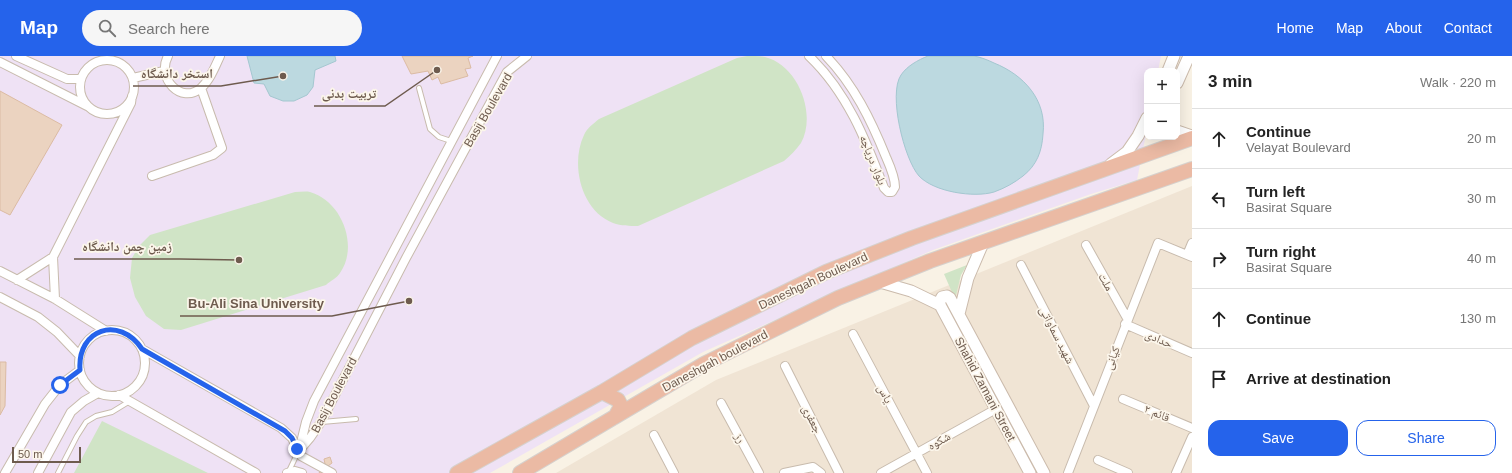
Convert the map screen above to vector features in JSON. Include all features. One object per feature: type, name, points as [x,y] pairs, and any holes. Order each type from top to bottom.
[{"type":"highway","name":"Daneshgah Boulevard","points":[[457,473],[602,392],[692,338],[826,272],[912,238],[1192,137]]},
{"type":"highway","points":[[983,243],[1192,169]]},
{"type":"highway","name":"Daneshgah boulevard","points":[[520,473],[704,364],[838,298],[983,243]]},
{"type":"highway","points":[[602,392],[618,400],[621,406],[615,417]]},
{"type":"main road","points":[[1169,68],[1174,56]]},
{"type":"main road","points":[[1180,76],[1189,56]]},
{"type":"main road","points":[[1107,168],[1127,152],[1144,124]]},
{"type":"main road","points":[[1180,132],[1192,137]]},
{"type":"main road","points":[[958,314],[968,278],[983,243]]},
{"type":"main road","points":[[880,282],[911,291],[940,305]]},
{"type":"main road","name":"Shahid Zamani Street","points":[[1030,473],[940,305],[940,300],[942,297],[947,296],[950,298],[1044,473]]},
{"type":"street","points":[[16,56],[67,79],[81,79]]},
{"type":"street","points":[[88,106],[81,94],[81,79],[92,56]]},
{"type":"street","points":[[116,56],[121,64]]},
{"type":"street","points":[[168,56],[165,62],[164,71],[167,81],[175,89],[189,93],[195,92],[201,88],[208,79],[220,56]]},
{"type":"street","name":"Basij Boulevard","points":[[298,452],[306,422],[314,401],[497,56]]},
{"type":"street","name":"Basij Boulevard","points":[[298,452],[321,422],[406,258],[507,72],[527,56]]},
{"type":"street","name":"بلوار دریاچه","points":[[809,56],[824,70],[850,108],[869,148],[884,188],[888,192],[892,192],[895,187],[893,174],[864,107],[843,76],[826,56]]},
{"type":"street","points":[[55,299],[53,257],[130,103],[134,87],[133,78],[128,70],[121,64],[112,60],[103,60],[94,63],[87,69]]},
{"type":"street","points":[[0,62],[100,112],[113,113],[121,110],[128,104],[132,96]]},
{"type":"street","points":[[133,78],[164,71]]},
{"type":"street","points":[[152,176],[213,155],[222,148],[201,88]]},
{"type":"street","name":"کیانی","points":[[1068,473],[1126,321],[1158,243],[1189,256]]},
{"type":"street","points":[[1189,256],[1192,243]]},
{"type":"street","name":"ملت","points":[[1086,245],[1126,321]]},
{"type":"street","points":[[17,280],[53,257]]},
{"type":"street","name":"شهید سماواتی","points":[[1021,265],[1094,406]]},
{"type":"street","points":[[0,271],[55,299],[106,331]]},
{"type":"street","points":[[0,297],[38,317],[57,332],[80,356]]},
{"type":"street","name":"حدادی","points":[[1126,321],[1192,353]]},
{"type":"street","points":[[106,331],[120,331],[129,335],[142,349],[145,360],[144,371],[139,381],[132,389],[119,395],[108,396],[98,393],[87,383],[80,370],[80,356],[86,342],[93,336],[106,331]]},
{"type":"street","name":"یاس","points":[[854,334],[927,473]]},
{"type":"street","points":[[142,349],[285,431],[292,438],[298,452],[305,459],[332,473]]},
{"type":"street","name":"جعفری","points":[[785,366],[839,473]]},
{"type":"street","points":[[5,473],[45,404],[60,385],[80,370]]},
{"type":"street","points":[[38,473],[71,412],[98,393]]},
{"type":"street","points":[[119,395],[256,473]]},
{"type":"street","name":"قائم ۲","points":[[1123,399],[1192,428]]},
{"type":"street","name":"رز","points":[[721,403],[759,473]]},
{"type":"street","name":"شکوه","points":[[881,473],[996,409]]},
{"type":"street","points":[[654,435],[674,473]]},
{"type":"street","points":[[1176,473],[1192,437]]},
{"type":"street","points":[[1098,460],[1128,473]]},
{"type":"street","points":[[784,473],[813,467],[821,473]]},
{"type":"street","points":[[288,473],[295,471],[302,473]]},
{"type":"lane","points":[[419,88],[430,129],[439,137],[452,141]]},
{"type":"lane","points":[[58,473],[86,422],[96,416],[112,412],[130,401]]},
{"type":"lane","points":[[321,422],[356,419]]},
{"type":"lane","points":[[288,473],[298,452]]},
{"type":"shaded area","points":[[0,56],[1161,56],[1159,68],[1144,68],[1145,140],[1137,180],[1091,194],[933,250],[703,352],[490,473],[0,473]]},
{"type":"shaded area","points":[[1192,186],[1192,473],[556,473],[716,380]]},
{"type":"green space","points":[[747,56],[765,57],[777,62],[787,70],[795,80],[801,92],[807,118],[801,143],[795,150],[784,161],[638,226],[616,224],[602,217],[586,198],[581,185],[578,159],[580,147],[588,128],[599,119],[737,58]]},
{"type":"green space","points":[[295,192],[310,192],[321,197],[339,214],[347,238],[348,250],[340,273],[335,278],[326,285],[181,330],[164,329],[146,316],[135,297],[130,278],[132,258],[139,246],[150,235]]},
{"type":"green space","points":[[967,265],[961,275],[955,299],[944,274]]},
{"type":"green space","points":[[102,421],[208,473],[74,473]]},
{"type":"water","points":[[247,56],[335,56],[336,61],[315,70],[313,87],[307,95],[294,101],[283,101],[270,96],[264,84],[254,83]]},
{"type":"water","points":[[928,56],[974,56],[981,58],[1015,74],[1031,90],[1041,110],[1043,122],[1040,152],[1028,172],[1009,185],[986,194],[965,194],[944,190],[926,182],[919,176],[913,168],[903,142],[897,111],[896,96],[897,84],[903,72],[920,59]]},
{"type":"building","points":[[402,56],[473,56],[468,58],[471,68],[465,69],[468,76],[441,84],[438,77],[432,80],[428,71],[411,74]]},
{"type":"building","points":[[0,91],[62,125],[10,215],[0,210]]},
{"type":"building","points":[[0,362],[6,362],[5,406],[0,415]]},
{"type":"building","points":[[330,457],[332,463],[328,466],[324,473],[319,473],[325,464],[324,459]]},
{"type":"place","name":"تربیت بدنی","points":[[437,70]]},
{"type":"place","name":"استخر دانشگاه","points":[[283,76]]},
{"type":"place","name":"زمین چمن دانشگاه","points":[[239,260]]},
{"type":"place","name":"Bu-Ali Sina University","points":[[409,301]]},
{"type":"route","points":[[60,385],[80,370],[79,360],[81,351],[86,342],[101,332],[111,330],[120,331],[129,335],[142,349],[289,433],[297,449]]}]
